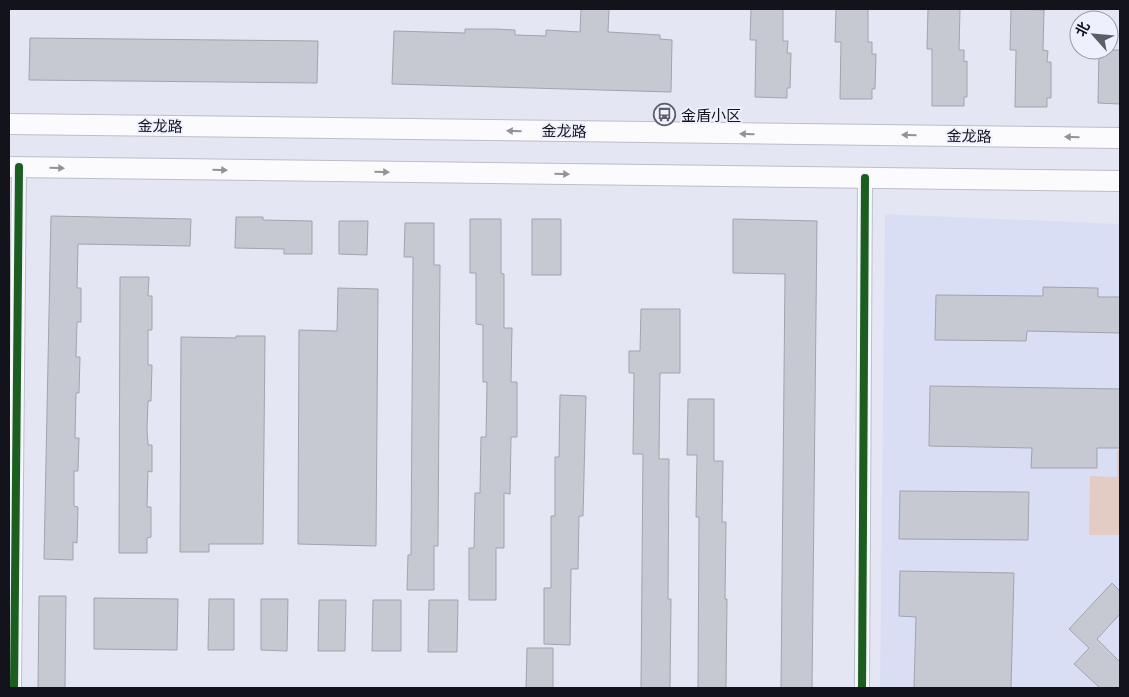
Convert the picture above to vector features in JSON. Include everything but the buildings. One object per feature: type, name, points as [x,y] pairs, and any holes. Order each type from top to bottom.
[{"type":"main road","name":"金龙路","points":[[9,124],[1120,138]]},
{"type":"main road","points":[[14,167],[1120,181]]},
{"type":"street","points":[[14,167],[14,688]]},
{"type":"street","points":[[862,688],[865,178]]},
{"type":"shaded area","points":[[885,214],[1120,224],[1120,688],[880,688]]},
{"type":"shaded area","points":[[1117,450],[1120,450],[1120,535],[1089,535],[1090,476],[1117,477]]},
{"type":"cycle path","points":[[14,688],[19,167]]},
{"type":"cycle path","points":[[862,688],[865,178]]},
{"type":"place","name":"金盾小区","points":[[665,115]]}]
